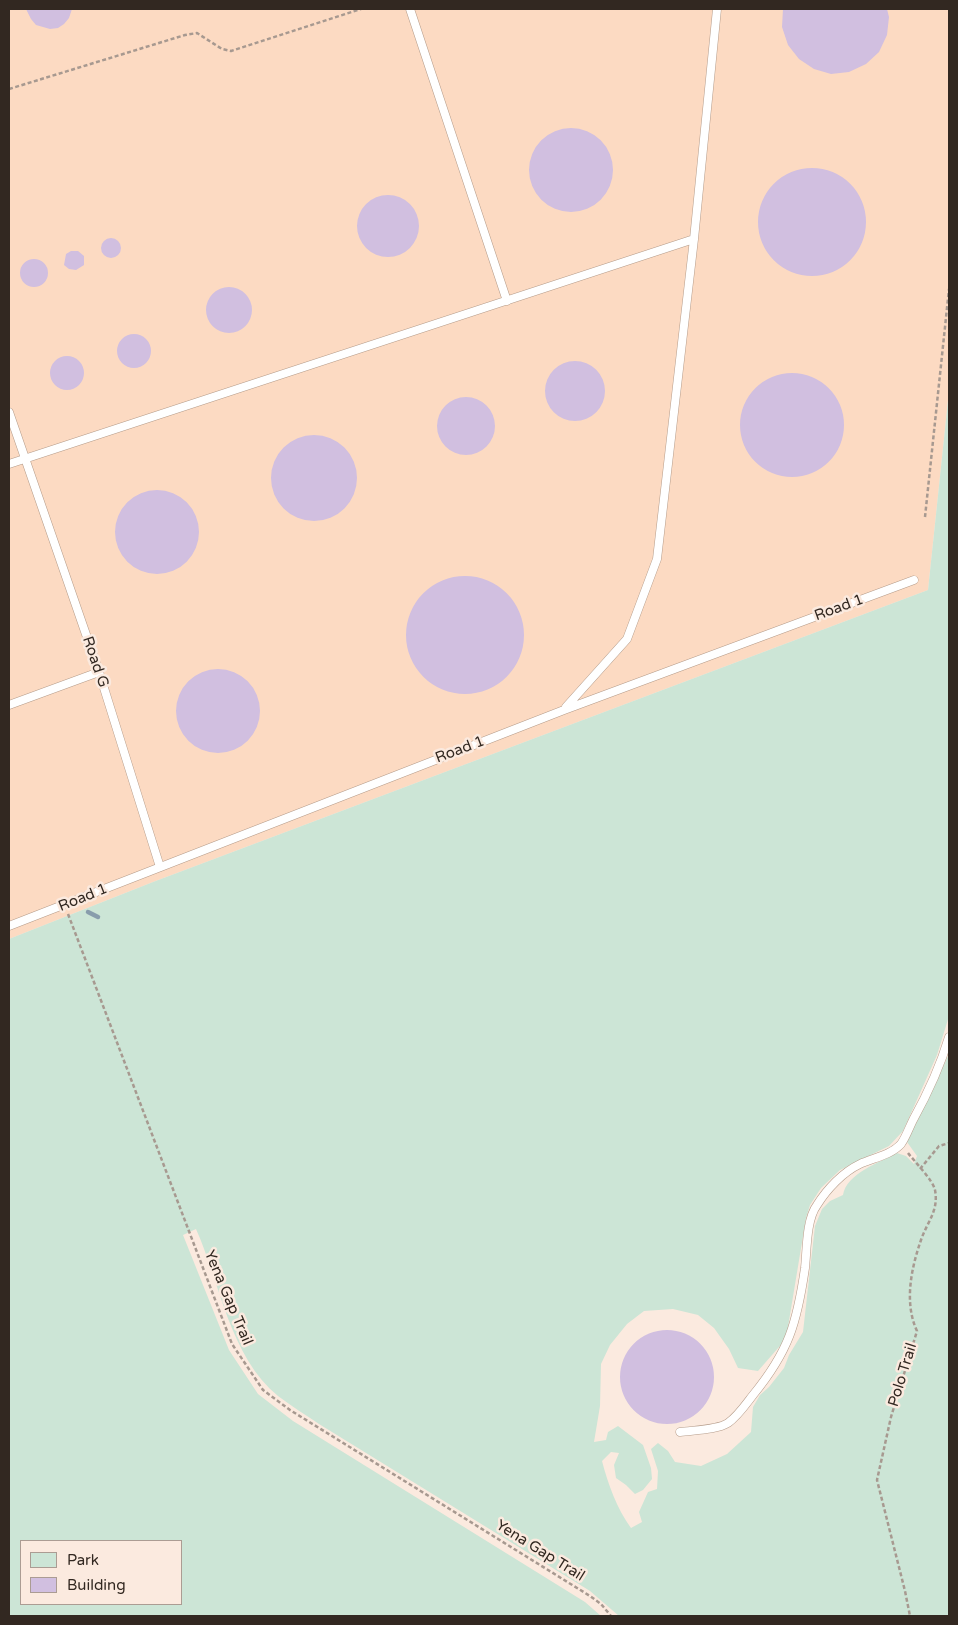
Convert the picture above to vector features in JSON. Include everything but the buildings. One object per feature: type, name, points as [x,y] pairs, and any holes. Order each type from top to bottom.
[{"type":"lane","points":[[410,9],[507,301]]},
{"type":"lane","points":[[564,710],[627,639],[656,559],[694,239],[717,9]]},
{"type":"lane","points":[[9,464],[694,239]]},
{"type":"lane","name":"Road G","points":[[9,412],[99,672],[160,867]]},
{"type":"lane","name":"Road 1","points":[[9,926],[564,710],[914,580]]},
{"type":"lane","points":[[9,705],[99,672]]},
{"type":"lane","points":[[680,1432],[721,1426],[728,1422],[739,1413],[780,1359],[792,1334],[801,1295],[812,1214],[816,1206],[838,1180],[849,1171],[858,1165],[889,1152],[901,1144],[931,1087],[949,1037]]},
{"type":"path","points":[[9,88],[197,32],[222,49],[231,50],[361,9]]},
{"type":"path","points":[[926,517],[949,289]]},
{"type":"path","name":"Yena Gap Trail","points":[[64,905],[232,1344],[263,1390],[290,1410],[590,1596],[610,1616]]},
{"type":"path","points":[[920,1168],[939,1146],[949,1143]]},
{"type":"path","name":"Polo Trail","points":[[901,1144],[935,1188],[936,1207],[921,1240],[913,1270],[909,1301],[912,1319],[917,1330],[891,1416],[877,1480],[910,1616]]},
{"type":"shaded area","points":[[9,9],[949,9],[949,391],[928,590],[153,882],[9,939]]},
{"type":"green space","points":[[949,391],[949,1016],[937,1055],[903,1131],[889,1146],[840,1170],[821,1188],[810,1205],[806,1218],[786,1339],[758,1371],[738,1368],[729,1349],[714,1328],[698,1315],[673,1309],[644,1311],[627,1324],[610,1345],[601,1364],[600,1406],[594,1442],[606,1440],[608,1432],[618,1426],[643,1445],[651,1468],[652,1479],[643,1490],[635,1494],[616,1478],[614,1465],[619,1453],[611,1452],[602,1461],[621,1513],[631,1528],[642,1522],[639,1512],[648,1492],[657,1489],[658,1471],[651,1449],[658,1443],[668,1451],[675,1462],[701,1466],[727,1454],[751,1432],[753,1407],[760,1395],[784,1368],[789,1355],[803,1332],[815,1226],[822,1209],[830,1201],[843,1195],[845,1188],[857,1175],[882,1160],[897,1153],[906,1156],[914,1164],[917,1156],[907,1142],[949,1054],[949,1616],[619,1616],[590,1591],[319,1424],[278,1396],[262,1380],[248,1361],[237,1340],[196,1229],[183,1235],[229,1350],[258,1394],[293,1421],[585,1602],[601,1616],[9,1616],[9,939],[153,882],[928,590]]},
{"type":"waterway","points":[[88,912],[98,917]]}]
